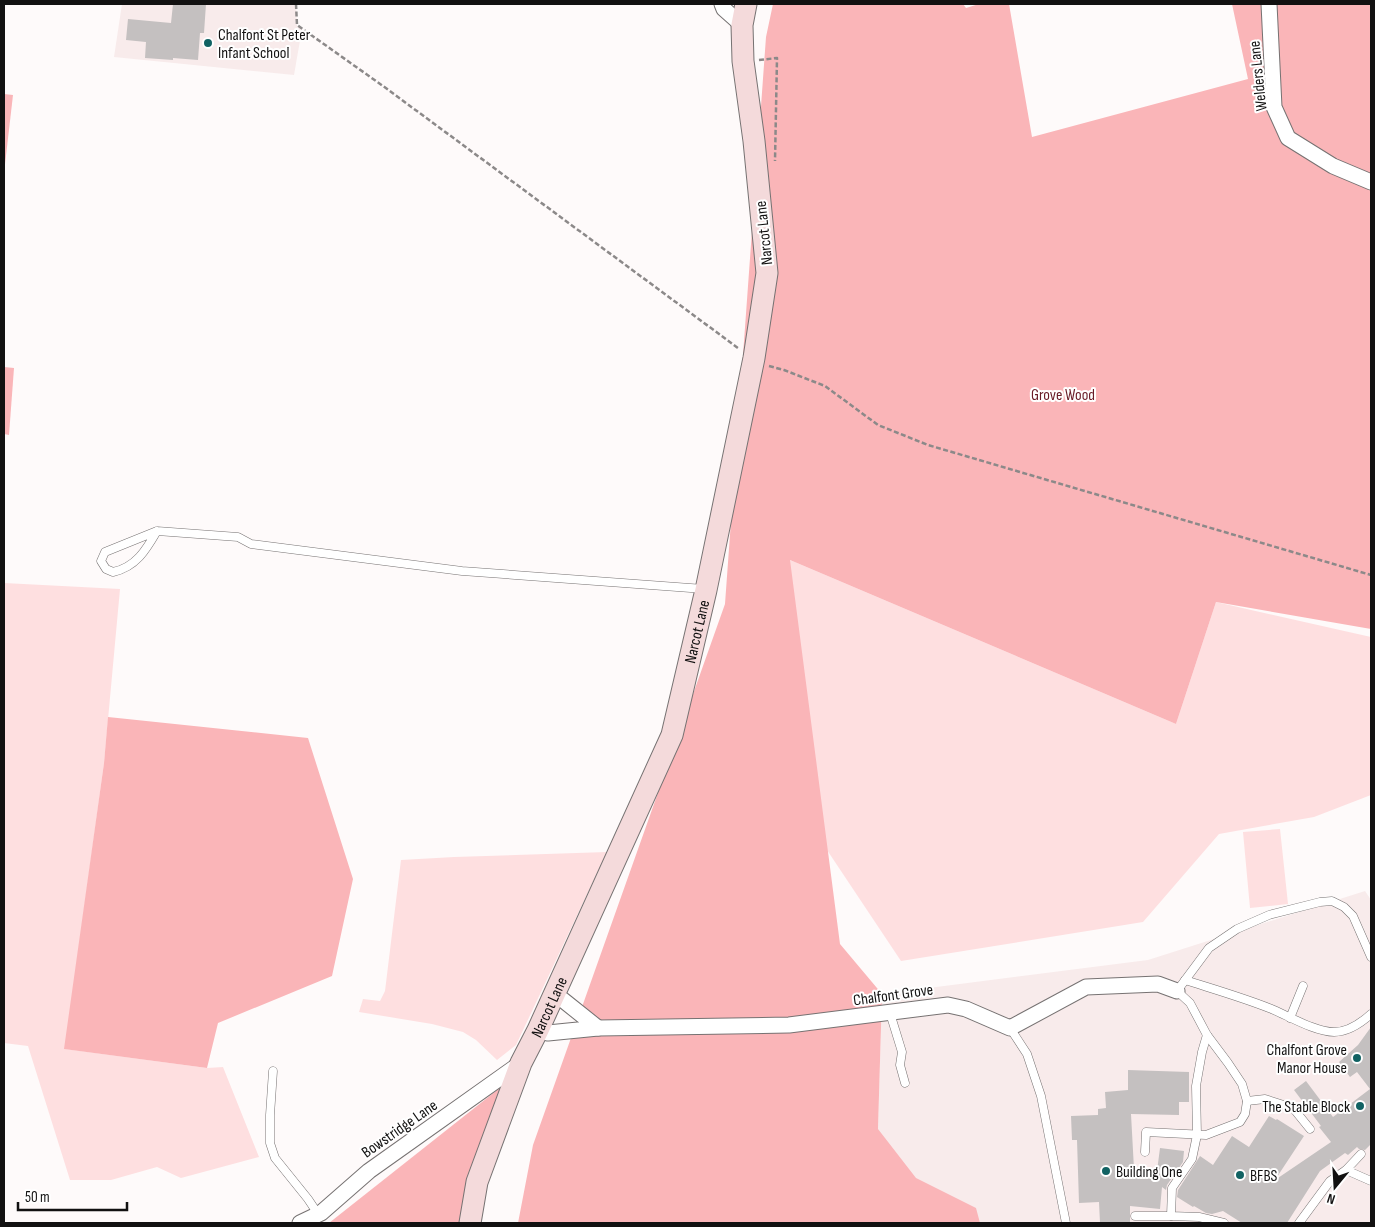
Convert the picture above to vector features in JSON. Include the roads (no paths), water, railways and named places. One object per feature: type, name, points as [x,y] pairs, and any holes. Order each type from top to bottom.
[{"type":"street","points":[[722,4],[724,9],[742,25]]},
{"type":"street","name":"Narcot Lane","points":[[470,1223],[478,1182],[521,1063],[538,1030],[672,735],[761,362],[767,274],[754,141],[743,61],[742,25],[746,4]]},
{"type":"street","name":"Welders Lane","points":[[1269,4],[1274,107],[1288,138],[1333,166],[1371,182]]},
{"type":"street","points":[[1010,1028],[1086,987],[1158,984],[1181,986]]},
{"type":"street","points":[[554,995],[598,1028]]},
{"type":"street","name":"Chalfont Grove","points":[[538,1030],[548,1033],[598,1028],[789,1026],[948,1005],[966,1009],[1010,1028]]},
{"type":"street","name":"Bowstridge Lane","points":[[300,1223],[321,1213],[369,1171],[521,1063]]},
{"type":"lane","points":[[157,531],[143,555],[122,570],[113,572],[106,569],[101,561],[105,552],[157,531],[238,538],[251,544],[462,571],[706,590]]},
{"type":"lane","points":[[1181,986],[1209,948],[1237,929],[1269,915],[1332,900],[1344,907],[1353,916],[1371,957]]},
{"type":"lane","points":[[1181,986],[1242,998],[1316,1028],[1332,1032],[1344,1031],[1353,1027],[1371,1014]]},
{"type":"lane","points":[[1145,1152],[1146,1132],[1206,1135],[1240,1122],[1245,1114],[1247,1101],[1242,1084],[1207,1035],[1181,986]]},
{"type":"lane","points":[[1290,1018],[1303,986]]},
{"type":"lane","points":[[890,1013],[902,1052],[900,1064],[904,1083]]},
{"type":"lane","points":[[1010,1028],[1027,1054],[1035,1076],[1049,1134],[1066,1223]]},
{"type":"lane","points":[[1171,1216],[1172,1188],[1192,1159],[1197,1135],[1196,1086],[1207,1035]]},
{"type":"lane","points":[[273,1070],[270,1143],[275,1158],[318,1214]]},
{"type":"lane","points":[[1247,1101],[1265,1099],[1293,1108],[1310,1129]]},
{"type":"lane","points":[[1299,1223],[1330,1182],[1346,1170],[1361,1154]]},
{"type":"lane","points":[[1346,1170],[1371,1181]]},
{"type":"lane","points":[[1135,1216],[1199,1218],[1224,1223]]},
{"type":"place","name":"Chalfont St Peter Infant School","points":[[208,43]]},
{"type":"place","name":"Chalfont Grove Manor House","points":[[1357,1058]]},
{"type":"place","name":"The Stable Block","points":[[1360,1106]]},
{"type":"place","name":"Building One","points":[[1106,1171]]},
{"type":"place","name":"BFBS","points":[[1240,1175]]},
{"type":"park label","name":"Grove Wood","points":[[1063,394]]}]
